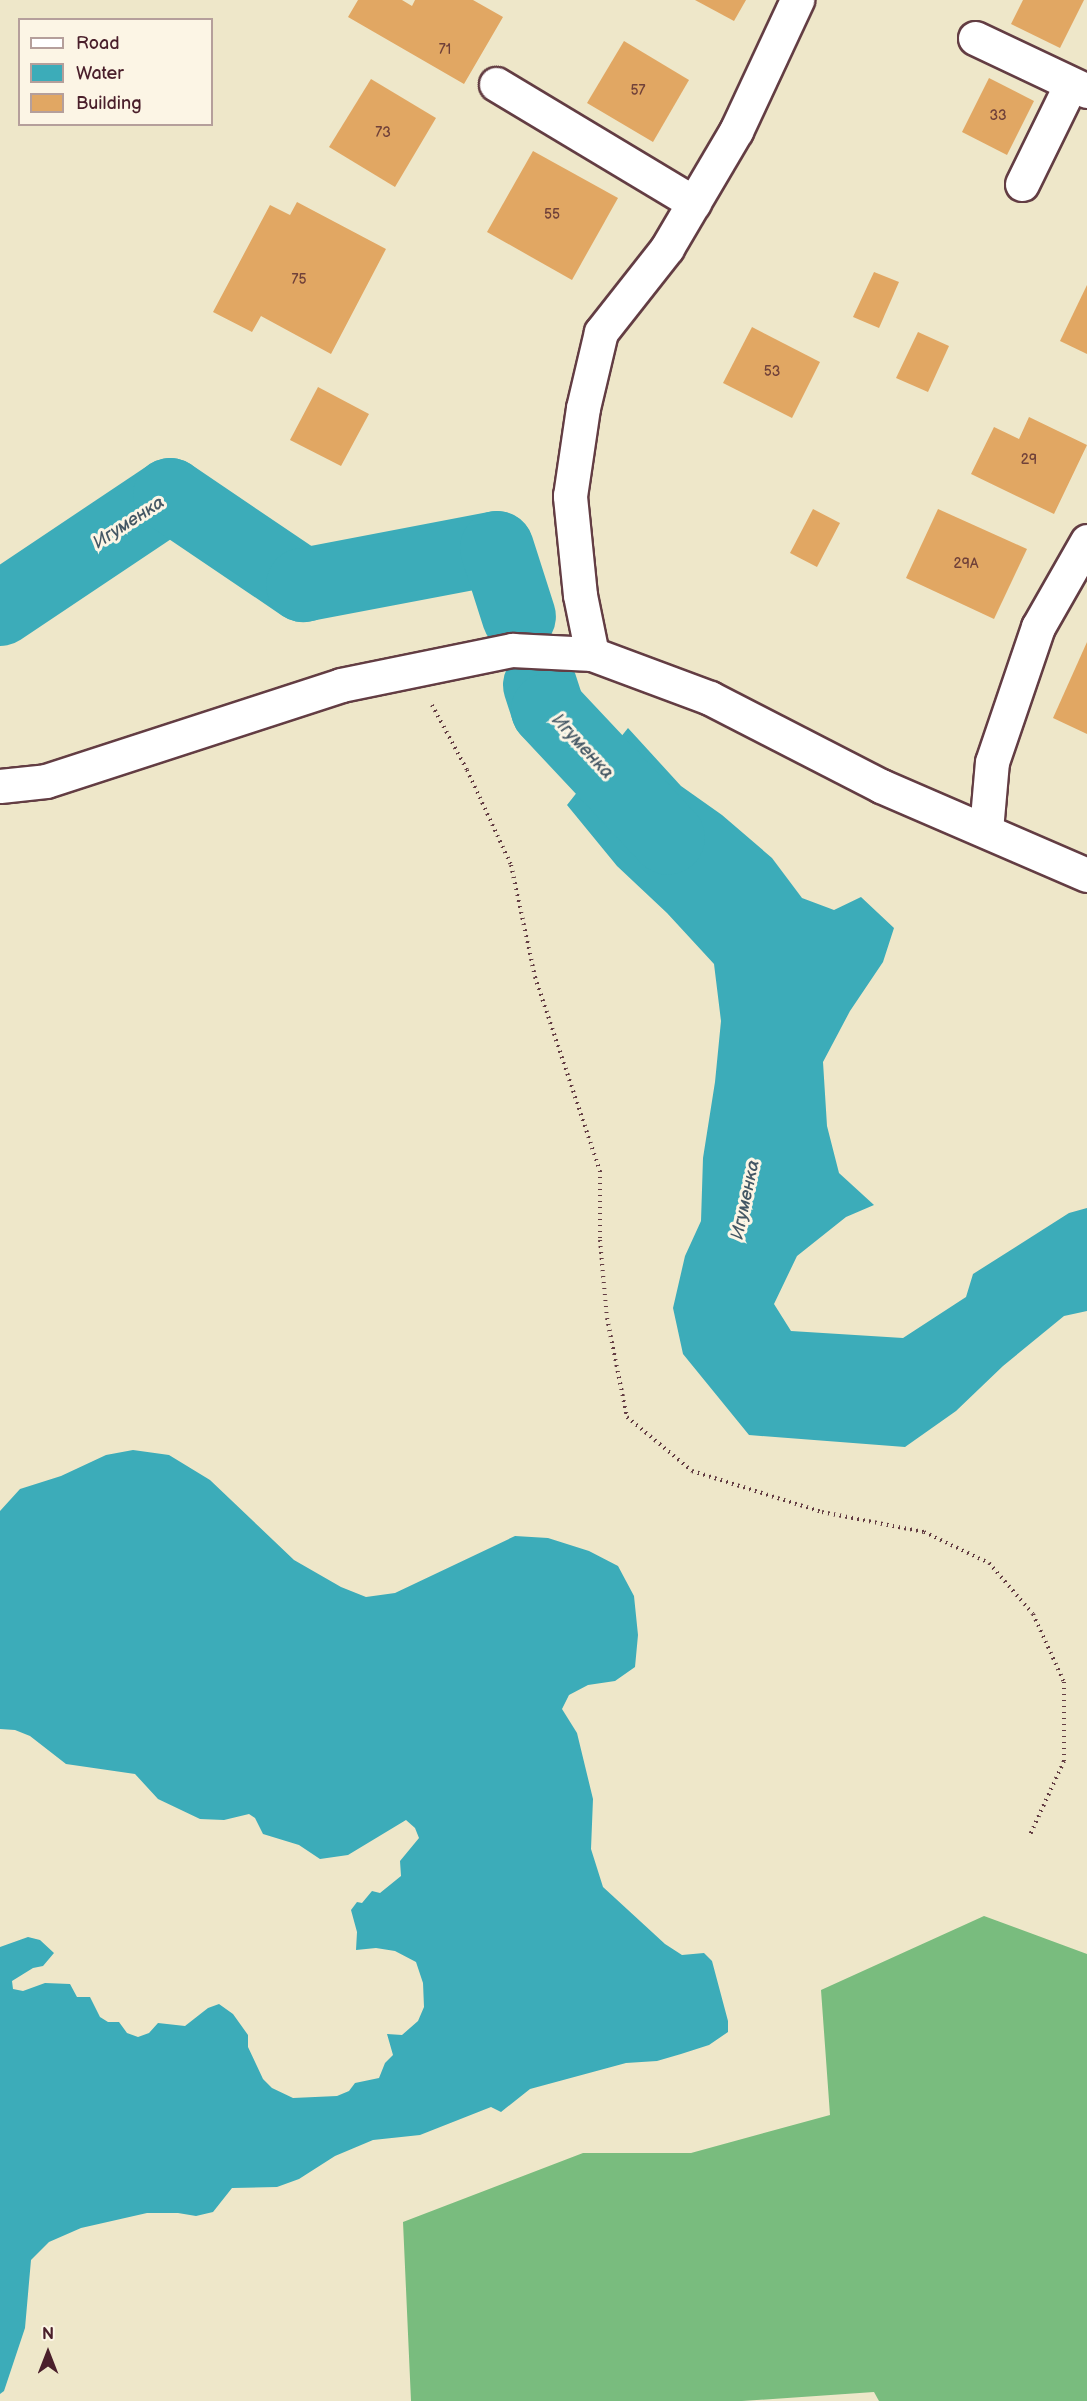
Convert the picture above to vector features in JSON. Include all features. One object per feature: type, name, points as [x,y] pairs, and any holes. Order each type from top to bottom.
[{"type":"street","points":[[592,654],[580,596],[570,496],[583,408],[601,332],[667,248],[736,131],[797,0]]},
{"type":"street","points":[[975,38],[1079,88],[1022,184]]},
{"type":"street","points":[[496,84],[693,203]]},
{"type":"street","points":[[986,830],[992,762],[1038,627],[1087,542]]},
{"type":"street","points":[[0,786],[46,781],[341,685],[512,650],[592,654],[710,698],[881,786],[1087,875]]},
{"type":"path","points":[[413,670],[467,770],[511,865],[536,977],[600,1172],[600,1240],[607,1318],[627,1417],[692,1471],[822,1512],[924,1532],[989,1563],[1033,1614],[1064,1682],[1064,1761],[1030,1835]]},
{"type":"green space","points":[[984,1916],[1087,1954],[1087,2401],[879,2401],[874,2392],[742,2401],[411,2401],[403,2222],[583,2153],[691,2153],[830,2115],[821,1990]]},
{"type":"water","points":[[628,728],[681,786],[722,815],[772,858],[802,898],[834,910],[861,897],[894,928],[883,962],[850,1011],[823,1062],[827,1126],[839,1173],[874,1205],[846,1217],[797,1256],[774,1304],[791,1331],[903,1338],[966,1297],[973,1274],[1069,1213],[1087,1208],[1087,1311],[1064,1316],[1003,1366],[956,1411],[905,1447],[749,1435],[683,1354],[673,1308],[685,1256],[701,1221],[703,1158],[715,1082],[721,1021],[714,964],[667,913],[617,866],[567,805]]},
{"type":"water","points":[[133,1450],[169,1455],[210,1480],[294,1560],[341,1587],[366,1597],[395,1593],[515,1536],[548,1538],[589,1551],[618,1566],[634,1596],[638,1635],[635,1667],[615,1681],[588,1685],[569,1695],[562,1709],[577,1733],[593,1799],[591,1849],[603,1887],[665,1944],[682,1955],[704,1953],[712,1961],[728,2021],[728,2032],[709,2045],[657,2061],[626,2063],[530,2089],[501,2112],[491,2107],[420,2135],[373,2140],[335,2156],[299,2179],[277,2187],[232,2188],[213,2212],[196,2216],[178,2213],[147,2213],[81,2228],[49,2242],[31,2260],[25,2328],[4,2391],[0,2394],[0,1947],[28,1937],[40,1940],[54,1953],[43,1966],[33,1968],[12,1981],[13,1989],[23,1991],[45,1983],[70,1984],[77,1997],[90,1997],[100,2017],[108,2022],[119,2022],[127,2033],[138,2037],[149,2033],[158,2023],[185,2026],[208,2008],[219,2004],[233,2014],[248,2035],[248,2047],[263,2079],[272,2088],[293,2098],[337,2096],[349,2091],[355,2083],[379,2078],[385,2063],[393,2055],[387,2034],[402,2035],[418,2021],[424,2007],[423,1983],[416,1962],[395,1951],[376,1948],[356,1950],[357,1932],[351,1910],[357,1902],[362,1903],[372,1891],[380,1893],[401,1876],[400,1861],[419,1838],[415,1828],[406,1820],[348,1855],[320,1859],[299,1845],[263,1834],[255,1818],[249,1814],[224,1820],[200,1819],[158,1799],[135,1774],[66,1764],[30,1736],[15,1730],[0,1729],[0,1511],[20,1489],[61,1476],[106,1455]]},
{"type":"building","points":[[358,0],[402,0],[412,6],[415,0],[473,0],[503,17],[464,84],[348,17]]},
{"type":"building","points":[[695,0],[746,0],[734,21]]},
{"type":"building","points":[[1023,0],[1084,0],[1060,48],[1011,24]]},
{"type":"building","points":[[624,41],[689,80],[653,142],[587,103]]},
{"type":"building","points":[[989,78],[1034,101],[1007,155],[962,132]]},
{"type":"building","points":[[371,79],[436,118],[395,187],[329,147]]},
{"type":"building","points":[[533,151],[618,198],[572,280],[487,232]]},
{"type":"building","points":[[297,202],[386,249],[331,354],[261,316],[252,332],[213,312],[270,205],[290,215]]},
{"type":"building","points":[[874,272],[899,282],[879,328],[853,317]]},
{"type":"building","points":[[1087,285],[1087,354],[1060,341]]},
{"type":"building","points":[[752,327],[820,362],[792,418],[723,383]]},
{"type":"building","points":[[918,332],[949,346],[928,392],[896,378]]},
{"type":"building","points":[[318,387],[369,414],[341,466],[290,440]]},
{"type":"building","points":[[1029,417],[1087,445],[1054,514],[971,474],[994,427],[1019,439]]},
{"type":"building","points":[[813,509],[840,523],[817,567],[790,553]]},
{"type":"building","points":[[938,509],[1027,549],[994,619],[906,578]]},
{"type":"building","points":[[1087,642],[1087,734],[1053,718]]},
{"type":"waterway","name":"Игуменка","points":[[0,609],[170,495],[303,585],[497,548],[519,617]]},
{"type":"waterway","name":"Игуменка","points":[[540,685],[548,710],[668,838]]}]
